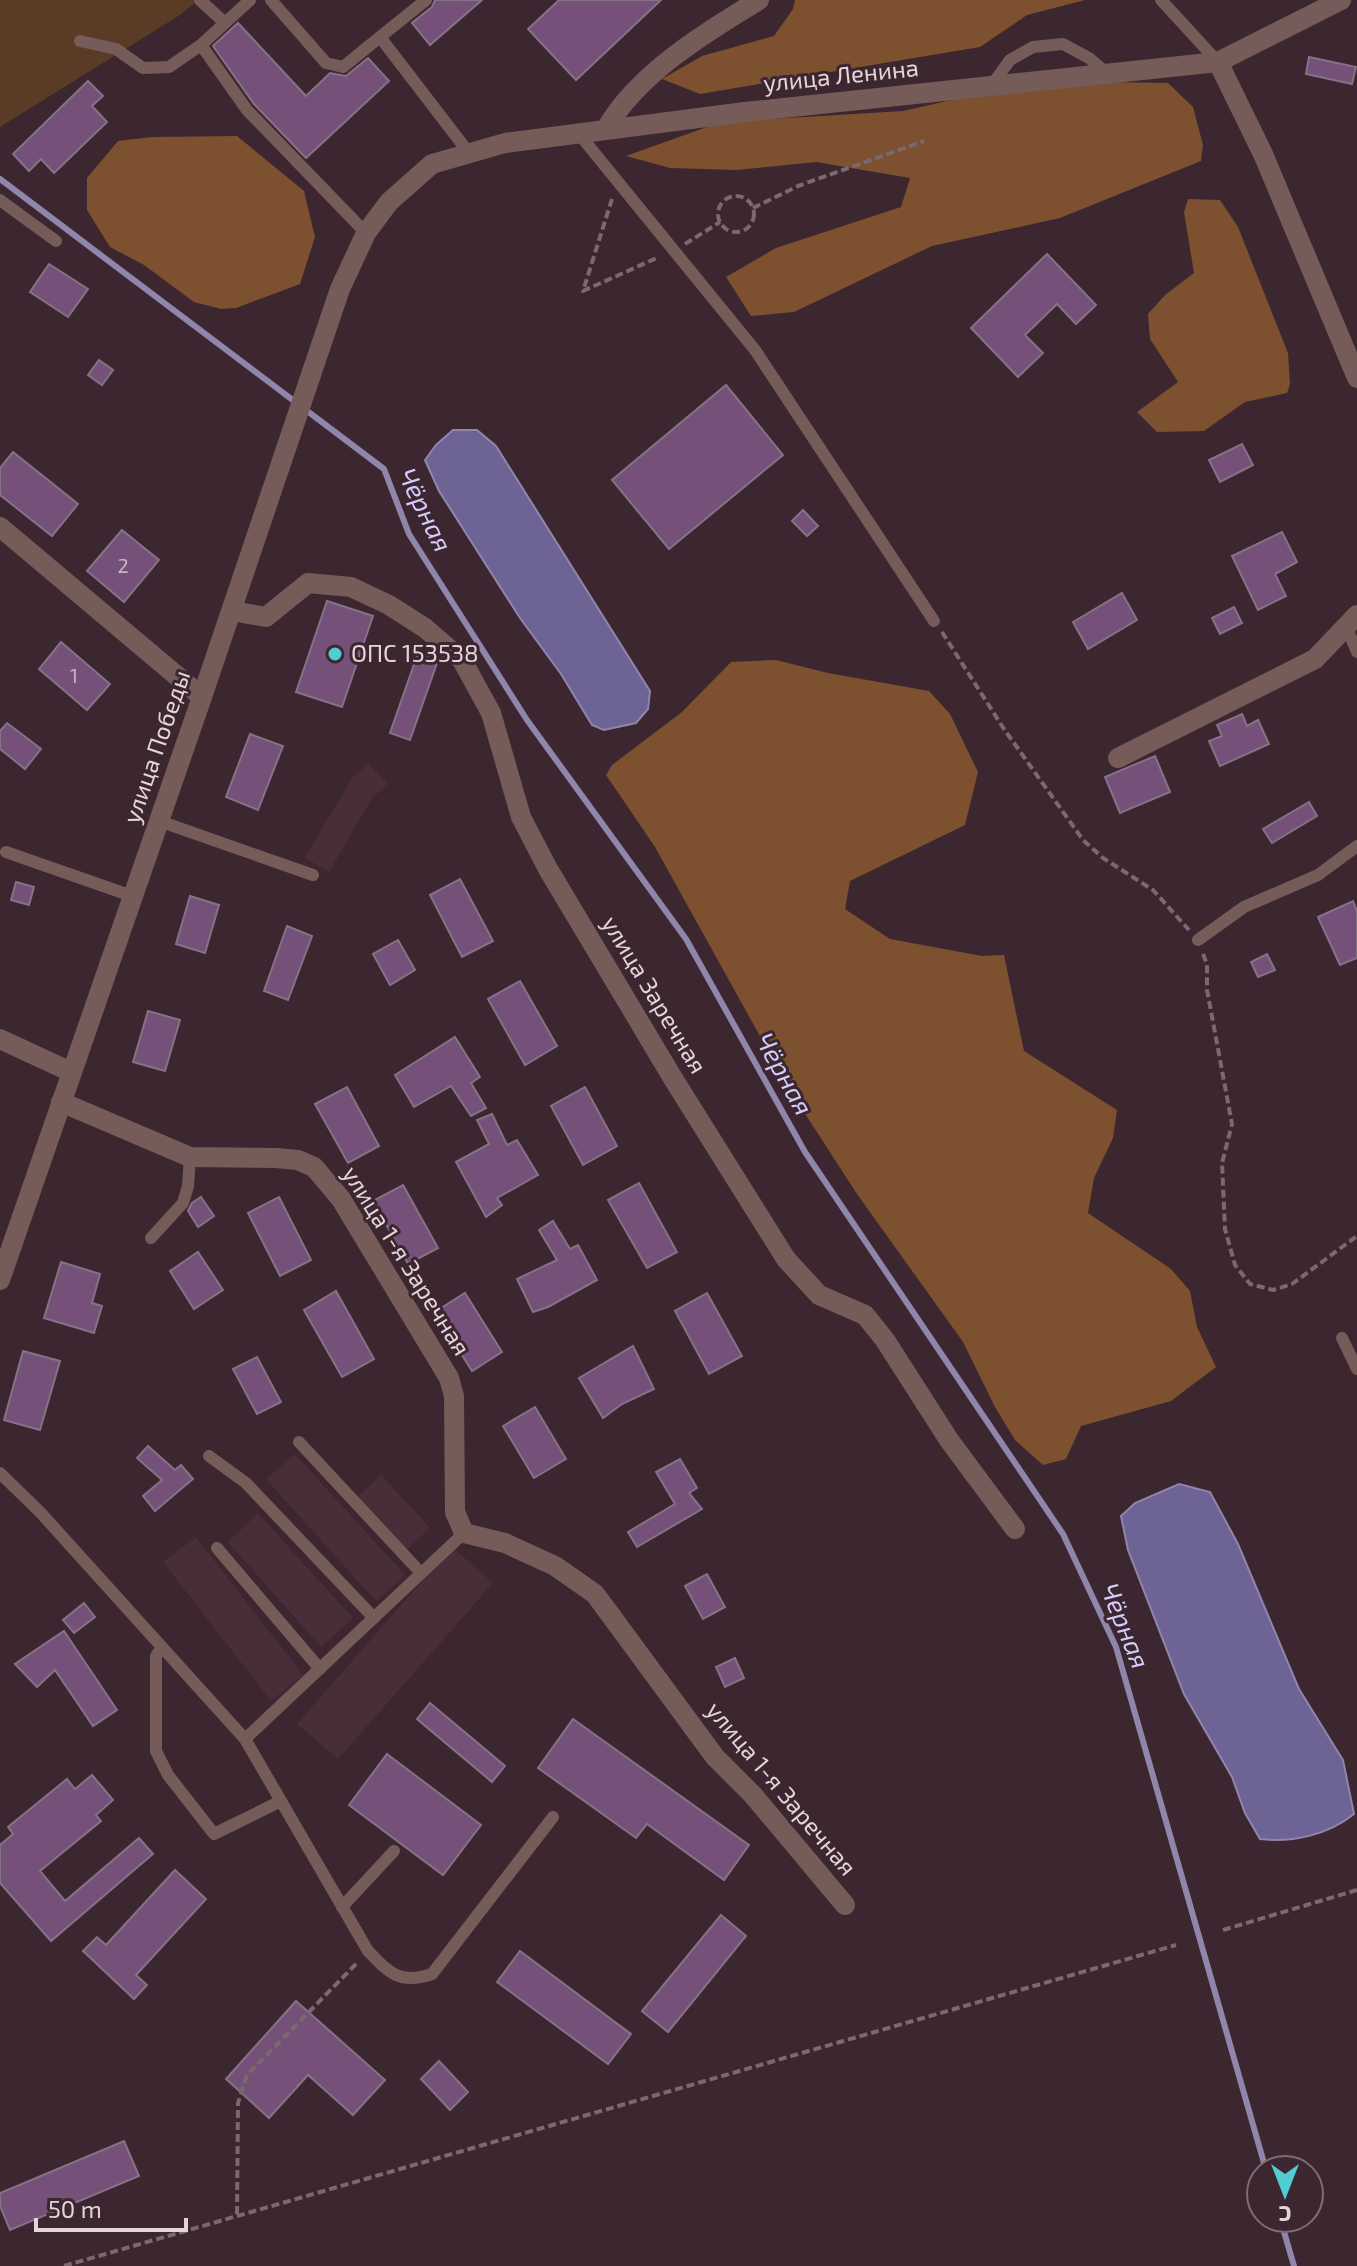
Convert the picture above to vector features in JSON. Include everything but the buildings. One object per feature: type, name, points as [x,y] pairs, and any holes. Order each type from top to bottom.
[{"type":"street","points":[[606,129],[619,107],[696,38],[759,0]]},
{"type":"street","name":"улица Ленина","points":[[366,233],[389,202],[432,164],[505,143],[606,129],[1218,62],[1341,0]]},
{"type":"street","points":[[1218,62],[1263,154],[1357,378]]},
{"type":"street","name":"улица Победы","points":[[0,1280],[340,289],[366,233]]},
{"type":"street","points":[[0,527],[202,697]]},
{"type":"street","name":"улица Заречная","points":[[232,611],[266,617],[308,583],[351,587],[389,605],[425,628],[462,660],[491,713],[521,817],[548,869],[786,1259],[819,1295],[865,1315],[885,1340],[949,1440],[1015,1529]]},
{"type":"street","points":[[1118,758],[1315,659],[1351,621]]},
{"type":"street","points":[[0,1039],[71,1072]]},
{"type":"street","name":"улица 1-я Заречная","points":[[61,1102],[190,1157],[298,1160],[314,1167],[341,1199],[449,1378],[454,1396],[455,1512],[464,1533],[505,1543],[530,1554],[555,1566],[595,1594],[715,1757],[753,1795],[845,1905]]},
{"type":"lane","points":[[200,0],[225,23]]},
{"type":"lane","points":[[80,41],[116,49],[143,68],[169,67],[201,45],[250,0]]},
{"type":"lane","points":[[271,0],[326,63],[343,67],[426,0]]},
{"type":"lane","points":[[1161,0],[1218,62]]},
{"type":"lane","points":[[380,37],[469,153]]},
{"type":"lane","points":[[991,86],[1010,60],[1033,47],[1063,44],[1089,58],[1108,74]]},
{"type":"lane","points":[[201,45],[247,110],[366,233]]},
{"type":"lane","points":[[579,134],[755,350],[934,621]]},
{"type":"lane","points":[[0,200],[56,241]]},
{"type":"lane","points":[[1351,621],[1357,652]]},
{"type":"lane","points":[[159,821],[313,875]]},
{"type":"lane","points":[[1198,940],[1244,907],[1318,875],[1357,846]]},
{"type":"lane","points":[[6,852],[132,896]]},
{"type":"lane","points":[[151,1238],[183,1203],[190,1157]]},
{"type":"lane","points":[[1342,1338],[1357,1369]]},
{"type":"lane","points":[[299,1442],[421,1573]]},
{"type":"lane","points":[[209,1456],[246,1483],[374,1618]]},
{"type":"lane","points":[[0,1473],[40,1512],[245,1739],[368,1951],[389,1973],[413,1981],[432,1974],[553,1817]]},
{"type":"lane","points":[[245,1739],[464,1533]]},
{"type":"lane","points":[[217,1548],[320,1669]]},
{"type":"lane","points":[[162,1647],[156,1656],[156,1751],[168,1775],[214,1834],[281,1801]]},
{"type":"lane","points":[[342,1907],[394,1851]]},
{"type":"path","points":[[753,208],[798,186],[924,141]]},
{"type":"path","points":[[618,182],[583,291],[674,251],[720,222]]},
{"type":"path","points":[[729,197],[744,197],[753,208],[752,222],[742,231],[728,230],[720,222],[719,206],[729,197]]},
{"type":"path","points":[[934,621],[1004,729],[1083,840],[1103,858],[1153,890],[1198,940],[1207,964],[1207,990],[1232,1124],[1222,1163],[1225,1229],[1235,1265],[1250,1284],[1273,1290],[1292,1284],[1357,1236]]},
{"type":"path","points":[[1223,1930],[1357,1890]]},
{"type":"path","points":[[64,2266],[1176,1945]]},
{"type":"path","points":[[236,2215],[238,2103],[247,2075],[368,1951]]},
{"type":"shaded area","points":[[0,0],[198,0],[180,15],[0,127]]},
{"type":"shaded area","points":[[795,0],[1085,0],[1027,15],[980,47],[700,94],[662,79],[702,56],[774,36],[793,9]]},
{"type":"shaded area","points":[[1099,82],[1168,83],[1193,107],[1203,145],[1201,161],[1060,218],[932,246],[794,312],[751,316],[726,277],[776,248],[901,207],[910,178],[816,162],[737,170],[670,168],[626,156],[721,122],[903,111],[956,99]]},
{"type":"shaded area","points":[[237,136],[304,191],[315,237],[300,284],[236,308],[221,309],[194,302],[144,265],[110,247],[87,210],[87,178],[118,141],[152,137]]},
{"type":"shaded area","points":[[1188,199],[1220,200],[1238,227],[1288,353],[1290,384],[1287,393],[1245,402],[1204,431],[1157,432],[1137,412],[1178,382],[1150,339],[1148,314],[1165,295],[1194,273],[1184,212]]},
{"type":"shaded area","points":[[453,430],[477,430],[496,446],[650,691],[648,709],[636,723],[604,730],[592,725],[439,491],[425,460]]},
{"type":"shaded area","points":[[776,660],[828,673],[929,691],[950,714],[978,772],[965,825],[850,881],[845,909],[890,939],[982,956],[1004,955],[1024,1051],[1117,1110],[1113,1138],[1094,1178],[1088,1213],[1171,1269],[1190,1291],[1197,1327],[1216,1367],[1171,1401],[1081,1426],[1066,1459],[1043,1465],[1015,1440],[963,1342],[857,1194],[791,1092],[655,847],[606,775],[612,765],[682,712],[731,662]]},
{"type":"shaded area","points":[[368,764],[388,784],[372,798],[329,872],[305,858],[352,778]]},
{"type":"shaded area","points":[[295,1454],[405,1575],[376,1601],[266,1479]]},
{"type":"shaded area","points":[[381,1475],[430,1528],[404,1552],[355,1499]]},
{"type":"shaded area","points":[[1179,1484],[1210,1492],[1238,1544],[1299,1689],[1343,1760],[1354,1814],[1333,1827],[1309,1836],[1285,1840],[1260,1839],[1245,1813],[1232,1777],[1184,1694],[1128,1550],[1121,1516],[1135,1503]]},
{"type":"shaded area","points":[[258,1513],[353,1618],[321,1647],[228,1542]]},
{"type":"shaded area","points":[[196,1537],[303,1675],[271,1701],[163,1562]]},
{"type":"shaded area","points":[[452,1547],[493,1583],[338,1759],[297,1724]]},
{"type":"waterway","name":"Чёрная","points":[[0,179],[384,469],[409,534],[527,720],[686,939],[805,1152],[1063,1534],[1116,1647],[1261,2154]]},
{"type":"waterway","name":"Чёрная","points":[[1285,2234],[1294,2266]]},
{"type":"place","name":"ОПС 153538","points":[[335,654]]}]
